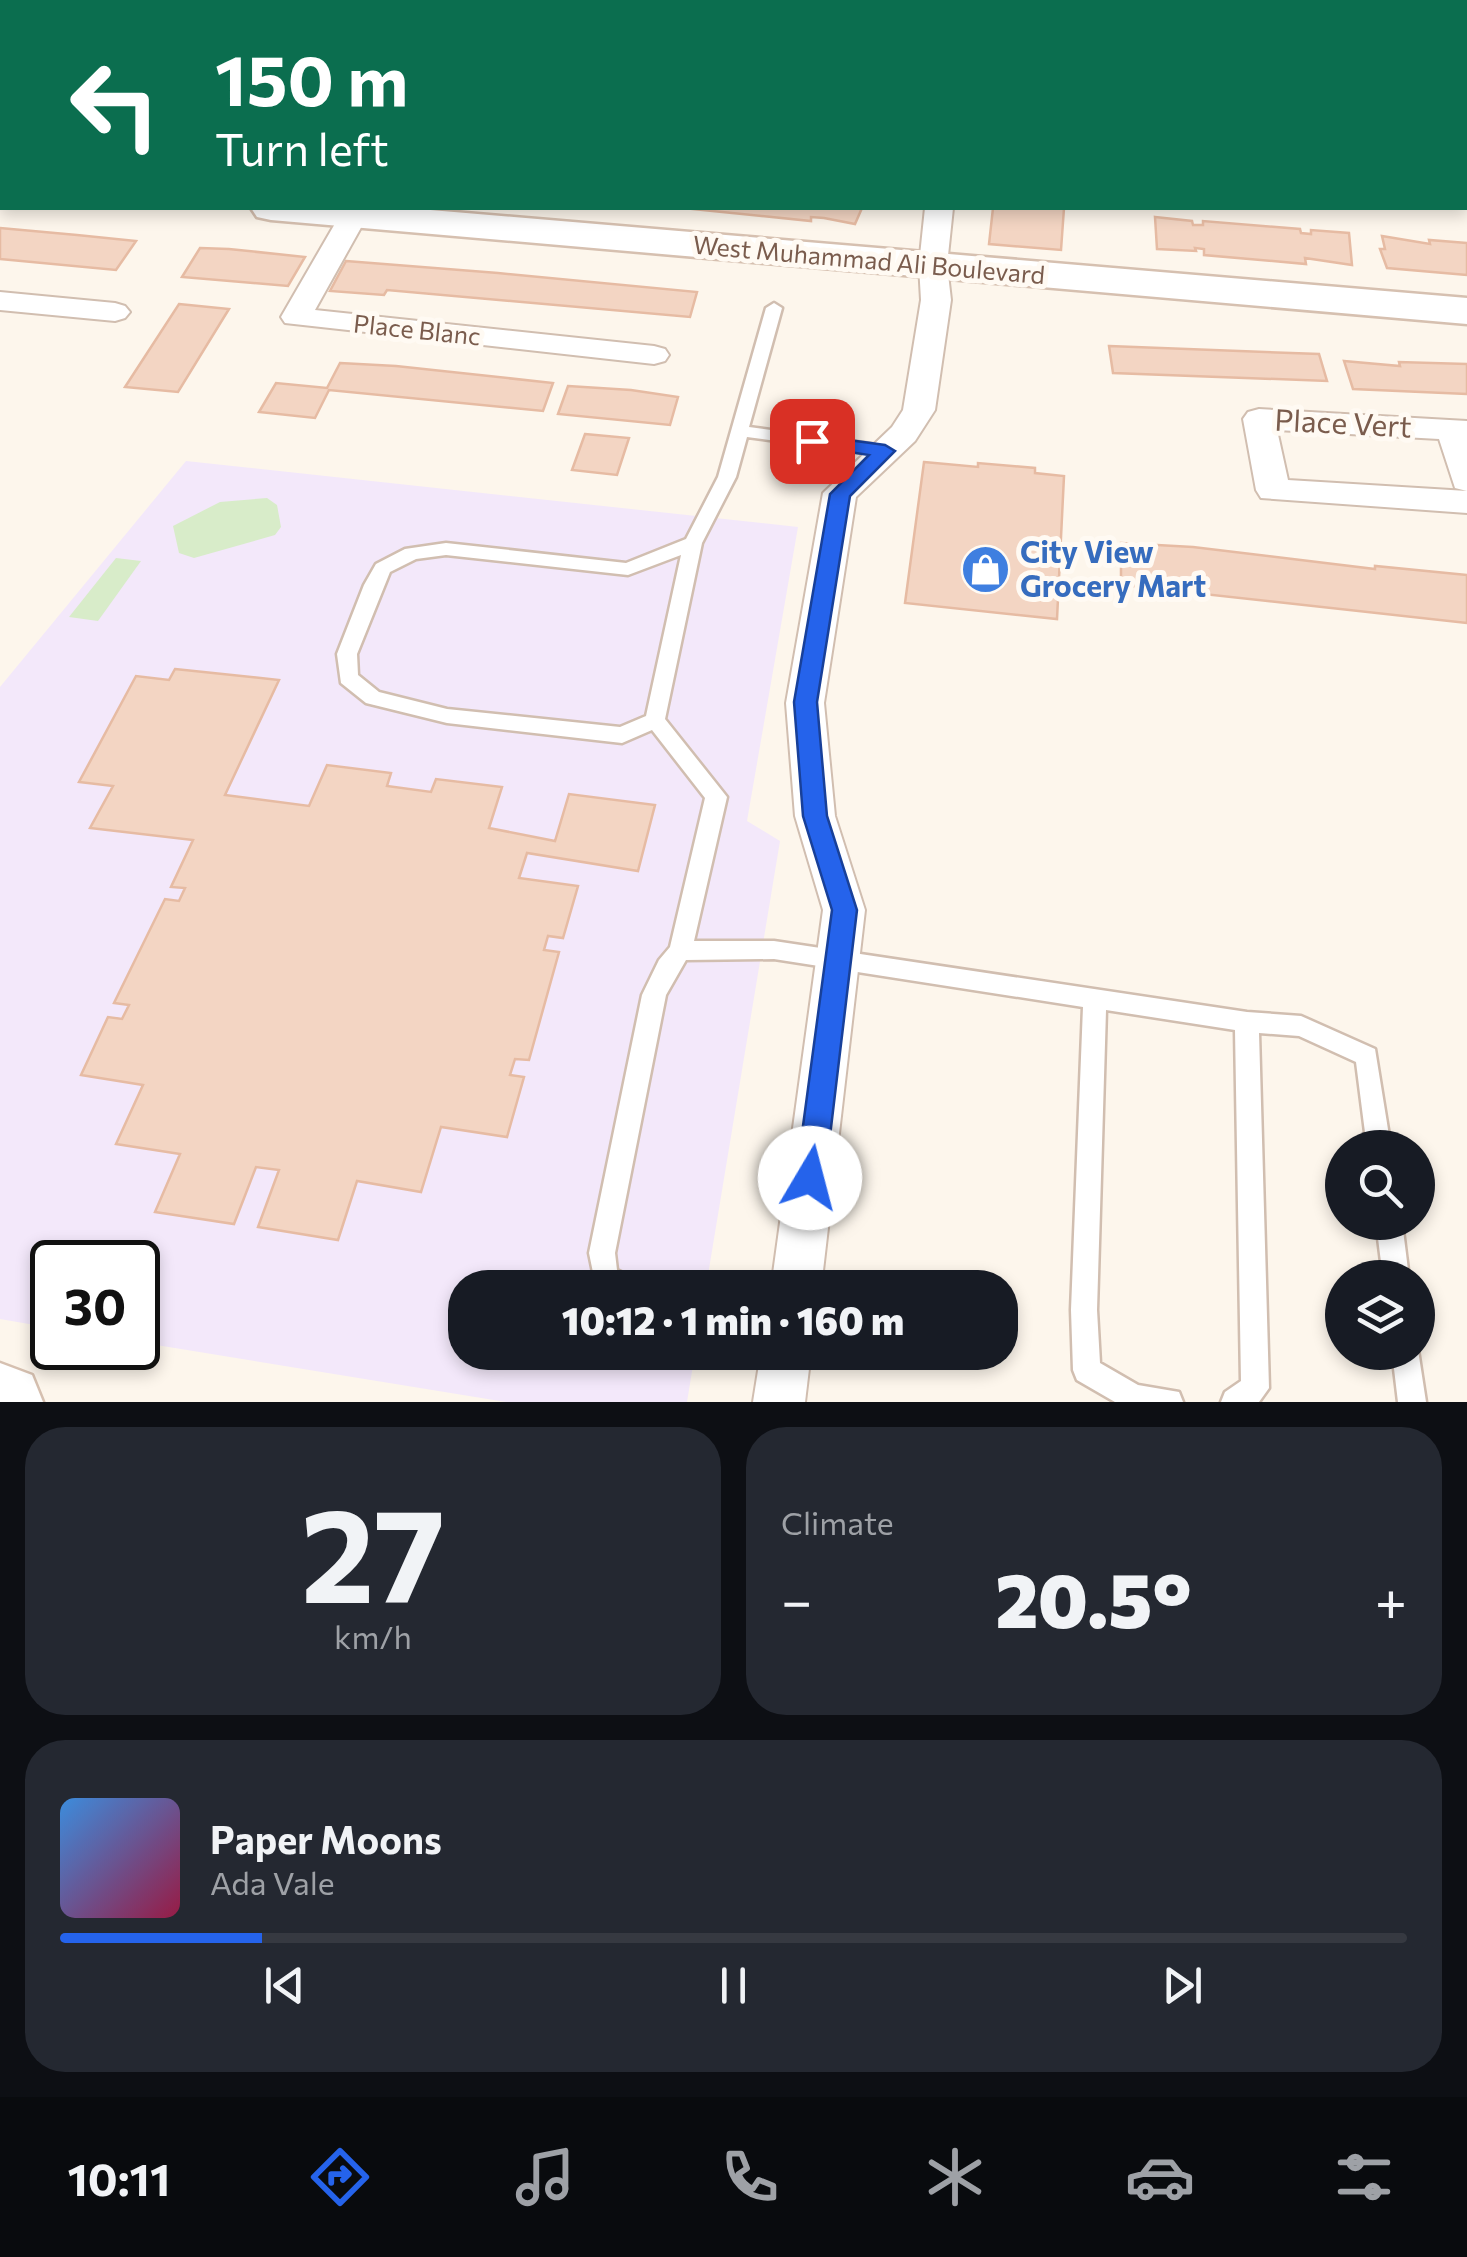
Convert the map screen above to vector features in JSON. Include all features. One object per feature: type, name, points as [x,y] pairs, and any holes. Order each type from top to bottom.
[{"type":"main road","name":"West Muhammad Ali Boulevard","points":[[295,210],[1467,311]]},
{"type":"street","points":[[798,1270],[844,910],[815,816],[806,702],[840,494],[904,434],[919,410],[936,300],[933,266],[939,210]]},
{"type":"street","name":"Place Blanc","points":[[354,215],[296,317],[654,355]]},
{"type":"street","points":[[0,301],[116,312]]},
{"type":"street","name":"Place Vert","points":[[1467,480],[1460,430],[1259,419],[1272,490],[1467,502]]},
{"type":"street","points":[[780,1402],[784,1370]]},
{"type":"lane","points":[[655,720],[693,543],[721,493],[774,308]]},
{"type":"lane","points":[[740,431],[885,451]]},
{"type":"lane","points":[[655,720],[622,736],[447,716],[373,698],[348,678],[347,654],[373,585],[384,568],[412,553],[446,549],[628,568],[693,543]]},
{"type":"lane","points":[[605,1270],[602,1253],[654,996],[667,966],[680,951],[716,797],[655,720]]},
{"type":"lane","points":[[680,951],[774,950],[1247,1022],[1300,1026],[1367,1056],[1377,1130]]},
{"type":"lane","points":[[1095,998],[1084,1310],[1088,1370],[1134,1398],[1169,1402]]},
{"type":"lane","points":[[1235,1402],[1255,1388],[1247,1022]]},
{"type":"lane","points":[[1408,1370],[1412,1402]]},
{"type":"shaded area","points":[[186,461],[798,527],[747,821],[780,841],[709,1270],[448,1270],[448,1370],[692,1370],[687,1402],[506,1402],[160,1346],[160,1240],[30,1240],[30,1324],[0,1319],[0,687]]},
{"type":"green space","points":[[267,498],[277,505],[281,527],[275,535],[194,558],[179,553],[173,526],[220,502]]},
{"type":"green space","points":[[116,558],[141,561],[98,621],[69,617]]},
{"type":"building","points":[[703,210],[861,210],[855,224],[811,217],[811,221]]},
{"type":"building","points":[[993,210],[1064,210],[1061,250],[989,244]]},
{"type":"building","points":[[1155,217],[1192,221],[1193,225],[1203,225],[1203,221],[1300,229],[1301,233],[1311,234],[1311,230],[1349,233],[1352,265],[1305,258],[1306,264],[1204,255],[1204,249],[1195,248],[1196,251],[1157,249]]},
{"type":"building","points":[[0,228],[136,241],[116,270],[0,259]]},
{"type":"building","points":[[1382,236],[1430,244],[1429,240],[1467,243],[1467,275],[1387,268],[1380,249],[1385,249]]},
{"type":"building","points":[[200,248],[305,257],[288,286],[182,277]]},
{"type":"building","points":[[346,261],[697,292],[690,317],[387,290],[384,295],[330,291]]},
{"type":"building","points":[[179,304],[229,309],[178,392],[125,387]]},
{"type":"building","points":[[1109,346],[1319,354],[1327,381],[1113,373]]},
{"type":"building","points":[[1344,361],[1400,366],[1399,362],[1467,364],[1467,394],[1353,389]]},
{"type":"building","points":[[340,363],[553,383],[543,411],[329,390],[315,418],[259,412],[276,383],[327,388]]},
{"type":"building","points":[[568,386],[678,397],[670,425],[558,414]]},
{"type":"building","points":[[585,434],[629,438],[617,475],[572,470]]},
{"type":"building","name":"City View Grocery Mart","points":[[924,462],[1035,468],[1035,473],[1064,476],[1057,619],[905,603]]},
{"type":"building","points":[[1121,543],[1467,575],[1467,623],[1121,585]]},
{"type":"building","points":[[175,669],[279,680],[225,795],[309,806],[327,765],[391,773],[387,786],[431,792],[436,779],[502,787],[489,828],[555,841],[569,794],[655,805],[638,871],[527,853],[519,878],[578,886],[563,938],[548,936],[544,950],[559,952],[529,1060],[515,1059],[510,1075],[524,1077],[507,1137],[441,1127],[421,1192],[357,1181],[338,1240],[258,1227],[279,1170],[256,1167],[234,1224],[155,1212],[180,1154],[116,1144],[143,1085],[81,1075],[108,1017],[122,1019],[129,1005],[114,1003],[165,899],[179,901],[185,888],[171,887],[193,840],[90,828],[113,786],[79,782],[136,676],[169,680]]},
{"type":"place","name":"City View Grocery Mart","points":[[985,570]]},
{"type":"route","points":[[810,1178],[844,910],[815,816],[806,702],[840,494],[848,482],[885,451],[812,441]]}]
